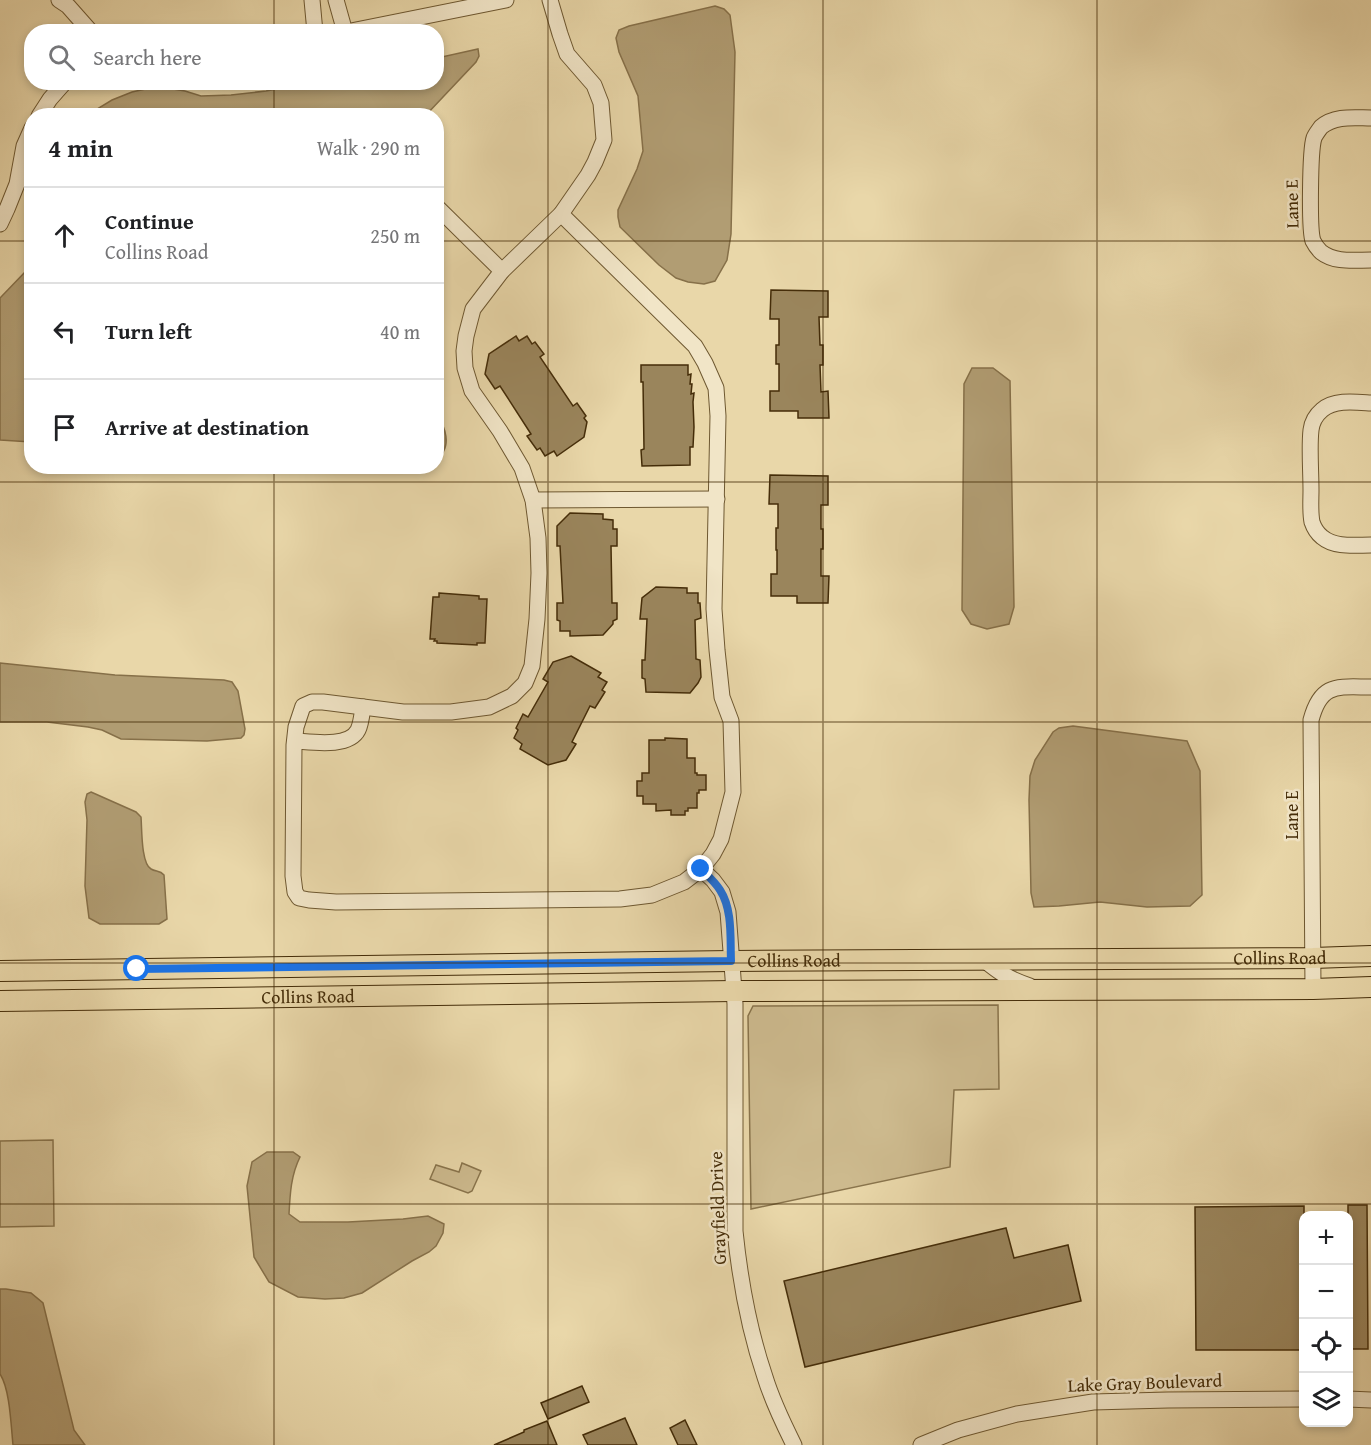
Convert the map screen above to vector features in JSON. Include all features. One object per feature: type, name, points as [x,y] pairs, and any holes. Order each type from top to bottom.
[{"type":"main road","name":"Collins Road","points":[[0,971],[731,961],[1371,956]]},
{"type":"main road","name":"Collins Road","points":[[0,1001],[734,991],[1371,987]]},
{"type":"street","points":[[58,0],[68,6],[84,24]]},
{"type":"street","points":[[312,0],[314,24]]},
{"type":"street","points":[[336,0],[343,24]]},
{"type":"street","points":[[385,24],[506,0]]},
{"type":"street","points":[[550,0],[567,54],[594,85],[601,103],[604,140],[588,175],[561,214],[502,271],[473,309],[465,336],[465,368],[472,391],[522,468],[533,500],[538,538],[539,573],[532,666],[525,683],[512,696],[489,707],[451,712],[403,712],[323,702],[312,702],[303,706],[296,727],[295,741],[293,876],[295,892],[299,898],[336,902],[620,899],[652,895],[684,882],[701,869],[721,839],[732,792],[731,721],[722,697],[714,609],[718,416],[716,388],[695,346],[561,214]]},
{"type":"street","points":[[44,108],[58,90]]},
{"type":"street","name":"Lane E","points":[[1371,118],[1344,118],[1332,121],[1321,127],[1314,137],[1311,150],[1313,240],[1319,250],[1329,257],[1341,260],[1371,260]]},
{"type":"street","points":[[0,224],[17,184],[24,146]]},
{"type":"street","points":[[444,214],[502,271]]},
{"type":"street","points":[[1371,403],[1334,404],[1324,408],[1316,417],[1311,429],[1311,475],[1312,520],[1320,536],[1329,542],[1341,545],[1371,545]]},
{"type":"street","points":[[533,500],[717,499]]},
{"type":"street","name":"Lane E","points":[[1312,989],[1311,720],[1314,706],[1322,695],[1332,689],[1371,687]]},
{"type":"street","points":[[295,741],[332,743],[350,739],[358,729],[363,707]]},
{"type":"street","name":"Grayfield Drive","points":[[701,869],[722,892],[728,912],[734,991],[737,1257],[754,1339],[765,1378],[779,1415],[794,1445]]},
{"type":"street","points":[[984,960],[1011,980],[1042,990]]},
{"type":"street","name":"Lake Gray Boulevard","points":[[921,1445],[958,1430],[1017,1414],[1093,1402],[1299,1399]]},
{"type":"street","points":[[1353,1399],[1371,1400]]},
{"type":"shaded area","points":[[715,6],[724,9],[730,15],[735,52],[731,234],[727,260],[715,281],[704,284],[676,278],[659,265],[620,227],[618,210],[643,151],[638,96],[619,52],[616,38],[619,30],[629,26]]},
{"type":"shaded area","points":[[478,49],[479,56],[433,108],[99,108],[112,100],[141,90],[179,90],[201,96],[271,90],[444,90],[444,56]]},
{"type":"shaded area","points":[[24,273],[24,442],[0,440],[0,298]]},
{"type":"shaded area","points":[[972,368],[993,368],[1010,381],[1014,607],[1009,624],[987,629],[971,624],[962,610],[964,384]]},
{"type":"shaded area","points":[[444,430],[446,436],[444,450]]},
{"type":"shaded area","points":[[0,663],[115,675],[232,682],[238,691],[245,729],[244,735],[241,738],[207,741],[121,739],[102,730],[88,727],[47,722],[0,722]]},
{"type":"shaded area","points":[[1073,726],[1187,741],[1200,771],[1202,895],[1190,906],[1147,907],[1100,902],[1034,907],[1031,893],[1030,776],[1035,760],[1053,732],[1059,728]]},
{"type":"shaded area","points":[[91,792],[136,812],[141,817],[145,860],[151,869],[164,875],[167,919],[159,924],[100,924],[89,918],[85,886],[87,820],[85,802],[87,794]]},
{"type":"shaded area","points":[[998,1005],[999,1089],[954,1090],[950,1167],[751,1209],[748,1016],[753,1006]]},
{"type":"shaded area","points":[[53,1140],[54,1226],[0,1227],[0,1141]]},
{"type":"shaded area","points":[[267,1152],[293,1152],[300,1157],[293,1178],[289,1214],[300,1222],[348,1222],[428,1216],[444,1224],[443,1233],[436,1246],[429,1252],[362,1293],[344,1298],[298,1297],[269,1282],[254,1257],[247,1186],[252,1162]]},
{"type":"shaded area","points":[[462,1163],[481,1171],[472,1191],[468,1193],[430,1179],[436,1165],[459,1172]]},
{"type":"shaded area","points":[[0,1289],[31,1293],[43,1303],[74,1430],[85,1445],[13,1445],[8,1398],[0,1374]]},
{"type":"building","points":[[771,290],[828,291],[828,317],[819,317],[820,345],[823,345],[823,365],[820,365],[821,392],[828,391],[829,418],[798,418],[798,411],[770,411],[770,391],[779,391],[776,345],[779,345],[779,319],[770,319]]},
{"type":"building","points":[[516,336],[519,341],[527,336],[532,344],[535,342],[544,354],[540,357],[573,406],[577,403],[586,416],[584,418],[587,422],[584,437],[557,456],[554,451],[545,456],[540,448],[537,450],[527,436],[531,434],[500,386],[495,389],[485,374],[489,354]]},
{"type":"building","points":[[641,365],[688,365],[688,375],[691,374],[691,394],[694,393],[693,447],[690,447],[690,465],[642,466],[641,450],[644,449]]},
{"type":"building","points":[[770,475],[828,476],[828,505],[821,505],[823,549],[821,549],[821,576],[829,576],[828,603],[797,603],[797,596],[771,596],[771,574],[777,574],[778,504],[769,504]]},
{"type":"building","points":[[570,513],[603,514],[603,519],[613,520],[613,529],[617,529],[617,546],[611,546],[612,603],[617,603],[617,619],[603,635],[570,636],[570,631],[560,631],[560,621],[557,620],[557,603],[563,603],[557,526]]},
{"type":"building","points":[[656,587],[687,588],[687,593],[698,593],[701,618],[695,620],[696,659],[700,660],[701,677],[690,693],[646,692],[645,679],[642,678],[642,660],[645,660],[647,619],[640,619],[642,598]]},
{"type":"building","points":[[439,593],[479,596],[479,599],[487,599],[485,643],[477,643],[477,645],[437,643],[435,639],[430,639],[433,597],[439,597]]},
{"type":"building","points":[[571,656],[601,673],[598,677],[607,682],[602,690],[605,692],[595,708],[590,706],[572,742],[576,744],[566,760],[548,765],[520,749],[522,744],[514,738],[518,730],[516,728],[523,714],[528,717],[548,682],[543,679],[553,662]]},
{"type":"building","points":[[665,738],[687,739],[687,758],[695,758],[697,775],[706,775],[706,790],[699,790],[697,793],[697,808],[688,808],[685,815],[671,815],[671,810],[656,811],[656,804],[643,804],[643,796],[637,796],[637,781],[642,781],[642,773],[649,773],[649,740],[665,740]]},
{"type":"building","points":[[1348,1205],[1367,1205],[1368,1349],[1353,1349],[1353,1211],[1348,1211]]},
{"type":"building","points":[[1304,1206],[1304,1211],[1299,1211],[1299,1350],[1196,1350],[1195,1207]]},
{"type":"building","points":[[1006,1228],[1014,1258],[1068,1245],[1081,1301],[805,1367],[784,1281]]},
{"type":"building","points":[[582,1386],[589,1402],[548,1419],[541,1403]]},
{"type":"building","points":[[625,1418],[637,1445],[588,1445],[583,1435]]},
{"type":"building","points":[[685,1420],[697,1445],[678,1445],[670,1428]]},
{"type":"building","points":[[547,1421],[557,1445],[494,1445],[524,1430]]},
{"type":"route","points":[[137,969],[731,961],[728,912],[722,892],[701,869]]}]
